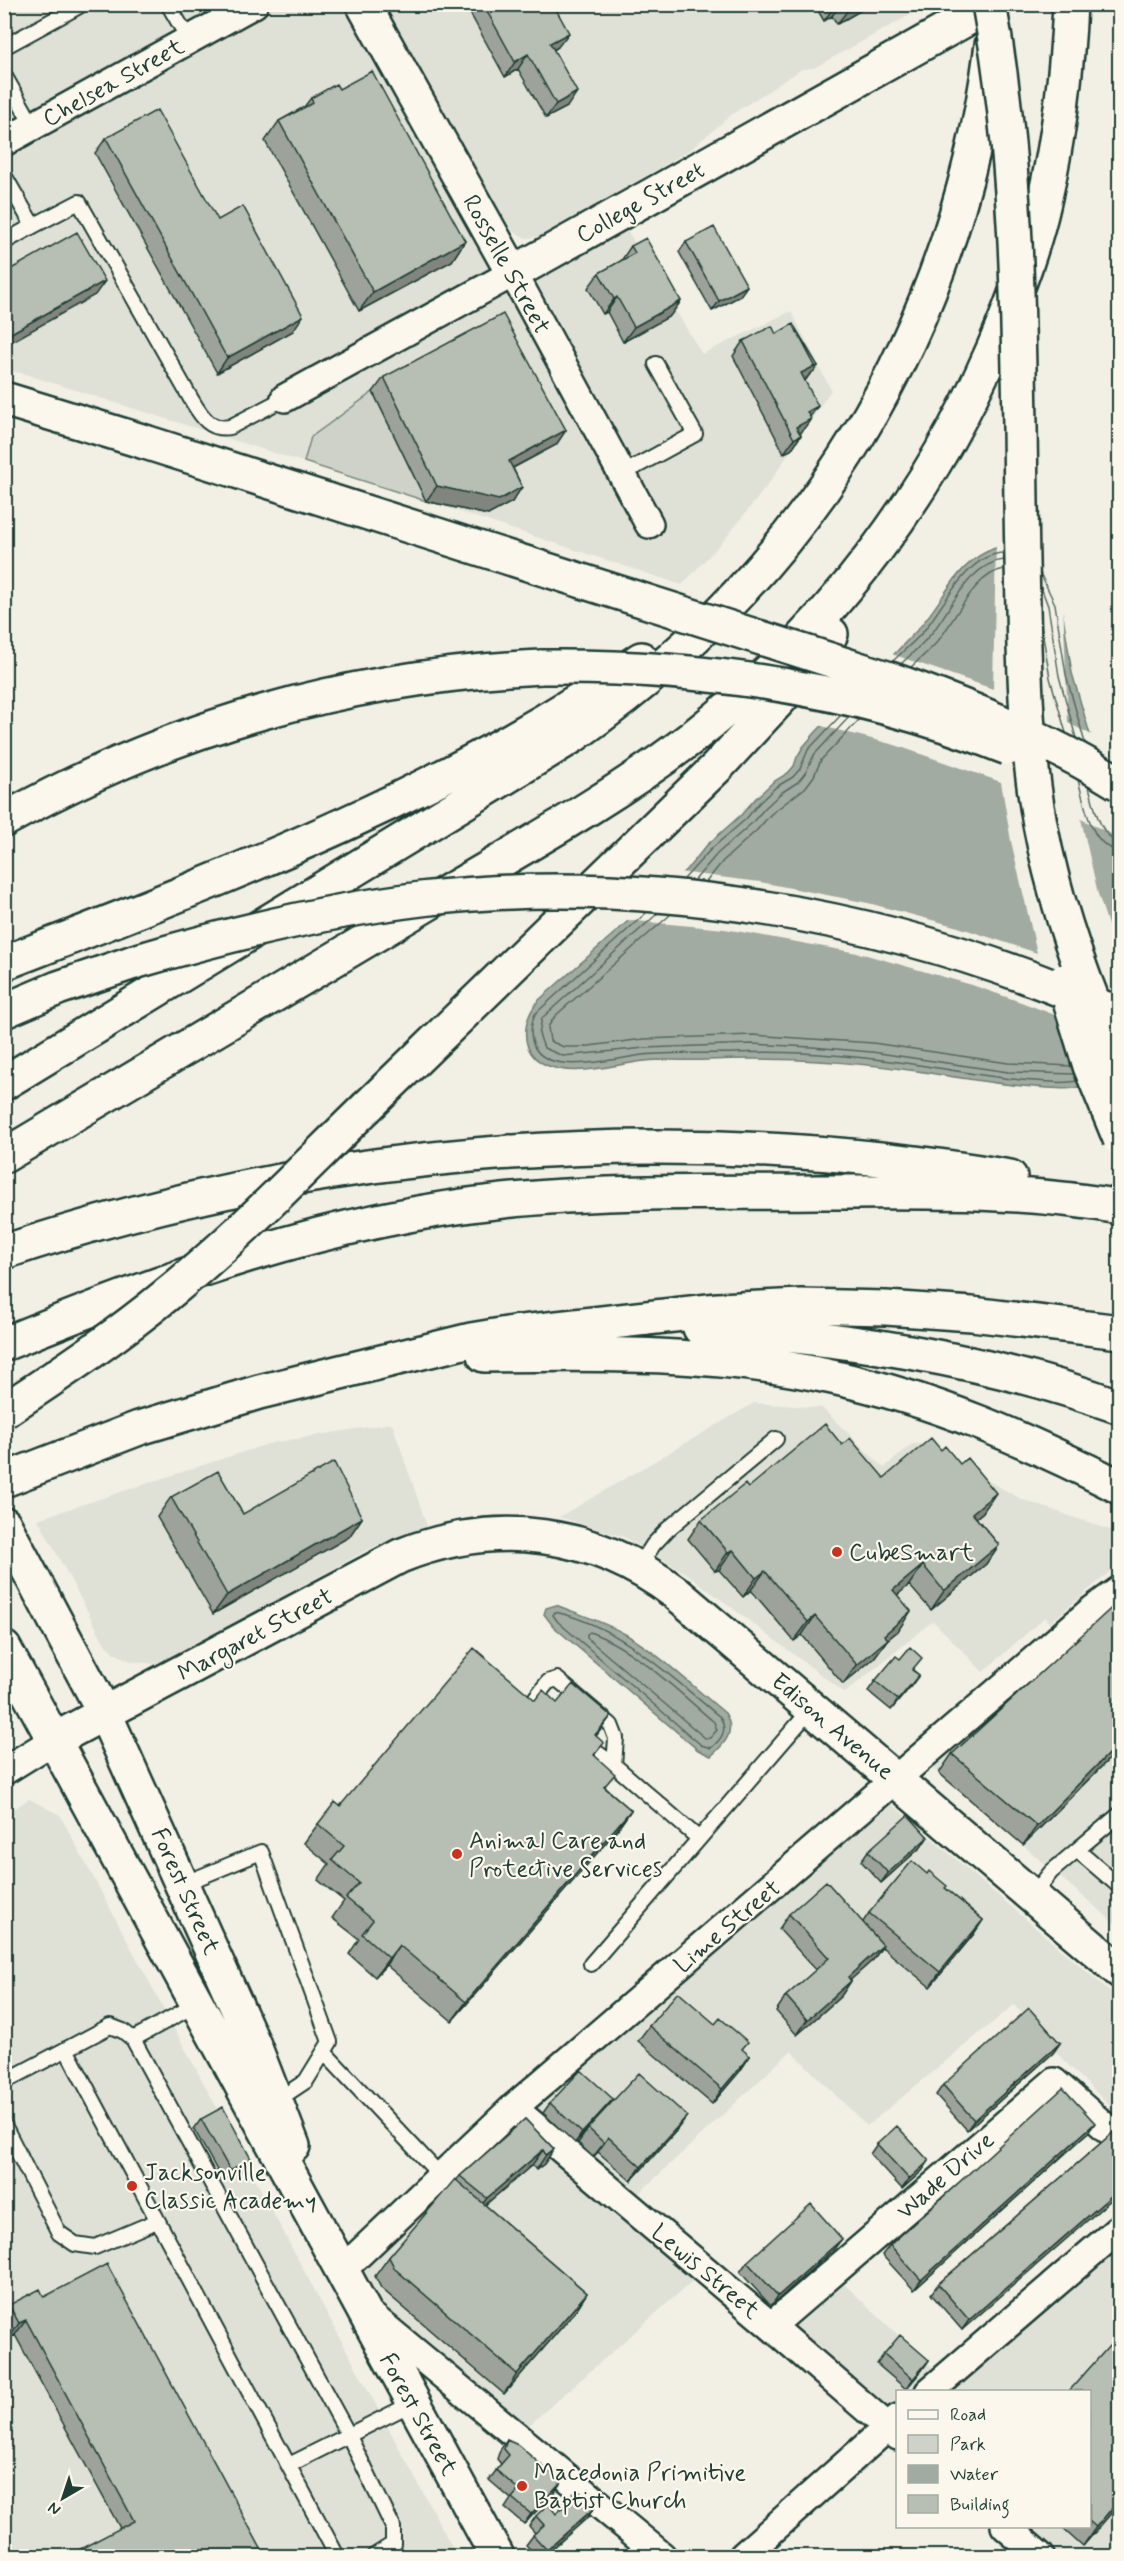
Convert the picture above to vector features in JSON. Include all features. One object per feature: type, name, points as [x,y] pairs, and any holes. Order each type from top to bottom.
[{"type":"main road","name":"Rosselle Street","points":[[363,4],[513,273]]},
{"type":"main road","name":"College Street","points":[[513,273],[993,4]]},
{"type":"main road","points":[[4,1083],[573,736],[632,693],[723,610],[776,552],[843,460],[903,354],[954,226],[976,142],[988,70],[993,4]]},
{"type":"main road","points":[[993,4],[1012,183],[1026,698],[1033,782],[1050,912],[1071,1009],[1093,1074],[1119,1139]]},
{"type":"main road","points":[[4,1411],[101,1345],[185,1280],[243,1229],[717,767],[802,673],[845,614],[943,451],[981,377],[1018,287],[1043,205],[1057,133],[1070,15]]},
{"type":"main road","points":[[4,399],[926,692],[1035,737],[1119,784]]},
{"type":"main road","points":[[4,1156],[587,808],[659,761],[731,706],[789,653],[873,556],[921,487]]},
{"type":"main road","points":[[4,963],[253,866],[381,807],[485,755],[579,701],[647,655],[711,607],[776,552]]},
{"type":"main road","points":[[4,820],[71,785],[147,750],[266,710],[350,689],[394,681],[478,670],[542,667],[616,667],[690,672],[764,682],[827,694],[899,712],[986,739],[1060,768],[1119,797]]},
{"type":"main road","points":[[1040,825],[1054,887],[1086,989],[1119,1065]]},
{"type":"main road","points":[[4,1011],[58,988],[134,962],[285,922],[424,899],[554,892],[642,896],[730,904],[860,927],[997,967],[1064,991],[1119,1015]]},
{"type":"main road","points":[[4,1252],[123,1216],[270,1183],[432,1159],[573,1148],[744,1148],[843,1155],[982,1173],[1078,1190],[1119,1201]]},
{"type":"main road","points":[[4,1344],[137,1291],[218,1263],[329,1233],[414,1214],[501,1201],[644,1193],[943,1192],[1030,1196],[1119,1207]]},
{"type":"main road","points":[[4,1480],[179,1415],[342,1371],[471,1340],[591,1323],[718,1310],[801,1306],[886,1308],[972,1314],[1119,1332]]},
{"type":"main road","points":[[591,1323],[720,1329],[890,1348],[1019,1377],[1119,1407]]},
{"type":"main road","points":[[342,1371],[470,1355],[562,1354],[665,1357],[805,1371],[876,1388],[962,1415],[1015,1436],[1119,1487]]},
{"type":"main road","name":"Forest Street","points":[[4,1524],[105,1714],[183,1884],[254,2045],[341,2271]]},
{"type":"main road","name":"Edison Avenue","points":[[518,1534],[580,1544],[615,1556],[676,1593],[1119,1971]]},
{"type":"main road","name":"Margaret Street","points":[[54,1740],[400,1556],[461,1537],[518,1534]]},
{"type":"main road","name":"Forest Street","points":[[4,1648],[497,2556]]},
{"type":"street","name":"Chelsea Street","points":[[4,142],[254,4]]},
{"type":"street","name":"College Street","points":[[285,398],[513,273]]},
{"type":"street","name":"Rosselle Street","points":[[513,273],[649,524]]},
{"type":"street","name":"Lime Street","points":[[341,2271],[513,2108],[896,1780],[1112,1599]]},
{"type":"street","name":"Margaret Street","points":[[4,1771],[54,1740]]},
{"type":"street","name":"Wade Drive","points":[[771,2326],[1054,2082],[1119,2140]]},
{"type":"street","name":"Lewis Street","points":[[513,2108],[894,2427]]},
{"type":"street","points":[[930,2390],[1119,2228]]},
{"type":"street","points":[[360,2307],[662,2556]]},
{"type":"street","points":[[743,2556],[894,2427]]},
{"type":"street","points":[[1007,2528],[1040,2556]]},
{"type":"lane","points":[[168,4],[189,40]]},
{"type":"lane","points":[[4,47],[79,5]]},
{"type":"lane","points":[[4,75],[33,126]]},
{"type":"lane","points":[[4,175],[33,226]]},
{"type":"lane","points":[[4,242],[79,202],[198,411],[211,425],[230,427],[285,398]]},
{"type":"lane","points":[[622,474],[695,434],[656,364]]},
{"type":"lane","points":[[638,1568],[653,1545],[668,1529],[776,1439]]},
{"type":"lane","points":[[551,1715],[539,1706],[536,1697],[549,1682],[557,1679],[611,1725],[616,1738],[614,1764]]},
{"type":"lane","points":[[591,1964],[812,1708]]},
{"type":"lane","points":[[588,1746],[614,1764],[698,1838]]},
{"type":"lane","points":[[1032,1896],[1051,1872],[1119,1814]]},
{"type":"lane","points":[[1077,1850],[1119,1887]]},
{"type":"lane","points":[[183,1884],[261,1852],[330,2042],[306,2080],[276,2101]]},
{"type":"lane","points":[[133,2039],[197,2004]]},
{"type":"lane","points":[[4,2082],[110,2026],[123,2031],[133,2039],[348,2434],[393,2527],[393,2544],[374,2556]]},
{"type":"lane","points":[[66,2049],[337,2556]]},
{"type":"lane","points":[[324,2052],[441,2176]]},
{"type":"lane","points":[[4,2125],[59,2233],[75,2244],[95,2247],[157,2221]]},
{"type":"lane","points":[[289,2465],[413,2403]]},
{"type":"shaded area","points":[[4,5],[342,5],[503,294],[624,225],[702,354],[791,311],[831,390],[770,482],[726,538],[682,585],[426,501],[21,373],[5,370]]},
{"type":"shaded area","points":[[380,5],[928,5],[814,68],[802,69],[731,115],[690,150],[543,237],[526,238],[514,232],[502,221]]},
{"type":"shaded area","points":[[754,1403],[822,1408],[884,1468],[912,1444],[922,1444],[1021,1499],[1119,1533],[1119,1564],[1050,1623],[1045,1617],[983,1672],[933,1621],[845,1693],[687,1574],[624,1537],[559,1517]]},
{"type":"shaded area","points":[[392,1423],[427,1526],[369,1549],[169,1660],[153,1664],[131,1661],[114,1653],[105,1644],[38,1519],[271,1443]]},
{"type":"shaded area","points":[[1107,1614],[1119,1624],[1119,1927],[933,1769]]},
{"type":"shaded area","name":"Jacksonville Classic Academy","points":[[29,1799],[60,1815],[457,2556],[5,2556],[4,1815]]},
{"type":"shaded area","points":[[888,1801],[1119,1999],[1119,2115],[1065,2062],[1014,2005],[867,2126],[791,2051],[618,2213],[695,2279],[510,2442],[410,2364],[359,2265],[514,2123]]},
{"type":"shaded area","points":[[1119,2240],[1119,2556],[1058,2556],[1023,2528],[1091,2528],[1091,2390],[896,2390],[896,2423],[791,2330],[844,2284],[952,2386]]},
{"type":"green space","points":[[373,392],[426,501],[304,462],[311,437]]},
{"type":"water","points":[[998,547],[1061,603],[1072,673],[1119,834],[1119,1057],[1087,1083],[1065,1089],[1004,1084],[839,1062],[760,1059],[653,1060],[595,1069],[569,1070],[557,1069],[537,1059],[527,1044],[526,1026],[539,1000],[689,867],[707,845],[773,782],[788,773],[803,747],[815,733],[919,628],[962,570],[984,553]]},
{"type":"water","points":[[556,1605],[609,1626],[638,1642],[725,1713],[730,1725],[728,1736],[721,1746],[711,1756],[698,1750],[553,1626],[544,1614],[546,1608]]},
{"type":"pier","points":[[996,544],[1011,544],[1026,548],[1050,570],[1058,586],[1063,600],[1068,723],[1092,735],[1120,826],[1119,838],[1081,819],[1098,894],[1119,959],[1120,1062],[1089,1086],[1081,1089],[1055,1015],[1021,1002],[972,985],[863,954],[725,929],[625,920],[679,872],[760,882],[868,903],[958,927],[1037,953],[1011,841],[1001,782],[895,745],[818,725],[889,653],[993,689]]},
{"type":"building","points":[[483,4],[553,4],[569,33],[550,43],[577,92],[556,104],[528,54],[515,62]]},
{"type":"building","points":[[845,4],[857,4],[848,10]]},
{"type":"building","points":[[372,71],[465,241],[373,292],[279,121],[313,103],[311,98],[336,84],[339,89]]},
{"type":"building","points":[[157,110],[218,220],[243,206],[303,316],[227,358],[106,138]]},
{"type":"building","points":[[714,227],[747,286],[719,301],[686,242]]},
{"type":"building","points":[[77,232],[105,281],[4,337],[4,273]]},
{"type":"building","points":[[646,238],[681,301],[634,327],[617,297],[614,299],[599,273],[635,253],[631,246]]},
{"type":"building","points":[[503,314],[566,430],[509,461],[522,487],[499,500],[437,486],[384,377]]},
{"type":"building","points":[[793,324],[815,366],[801,373],[818,406],[807,412],[811,419],[796,427],[801,435],[794,439],[743,341],[772,326],[776,334]]},
{"type":"building","points":[[796,329],[818,366],[813,368],[815,366]]},
{"type":"building","name":"CubeSmart","points":[[825,1424],[842,1445],[850,1438],[884,1478],[931,1438],[941,1450],[945,1446],[960,1464],[967,1458],[996,1493],[972,1513],[999,1545],[944,1591],[923,1565],[893,1590],[911,1611],[884,1635],[888,1639],[857,1665],[815,1616],[808,1622],[765,1571],[756,1578],[733,1550],[728,1552],[701,1520],[745,1484],[748,1488]]},
{"type":"building","points":[[334,1462],[362,1518],[227,1595],[171,1497],[218,1471],[243,1514]]},
{"type":"building","points":[[1118,1602],[1119,1743],[1037,1826],[952,1754]]},
{"type":"building","points":[[910,1647],[922,1658],[912,1670],[919,1675],[898,1700],[875,1681],[896,1656],[900,1659]]},
{"type":"building","name":"Animal Care and Protective Services","points":[[474,1648],[535,1700],[543,1690],[557,1703],[573,1684],[611,1716],[595,1735],[604,1743],[594,1755],[615,1774],[604,1787],[631,1810],[466,2002],[399,1945],[389,1958],[362,1934],[373,1920],[346,1898],[359,1883],[332,1860],[344,1846],[318,1824],[335,1802],[340,1806]]},
{"type":"building","points":[[908,1815],[928,1837],[888,1873],[868,1851]]},
{"type":"building","points":[[912,1861],[927,1874],[929,1871],[947,1886],[945,1888],[983,1920],[940,1972],[869,1913]]},
{"type":"building","points":[[826,1881],[883,1945],[848,1977],[851,1981],[807,2020],[786,1996],[829,1958],[789,1914]]},
{"type":"building","points":[[678,1992],[715,2024],[720,2018],[748,2042],[742,2049],[750,2056],[722,2089],[649,2026]]},
{"type":"building","points":[[1029,2008],[1060,2043],[974,2120],[943,2085]]},
{"type":"building","points":[[581,2070],[613,2099],[582,2133],[550,2103]]},
{"type":"building","points":[[639,2073],[687,2116],[641,2167],[608,2137],[604,2143],[588,2128]]},
{"type":"building","points":[[1063,2088],[1095,2123],[921,2280],[890,2245]]},
{"type":"building","points":[[223,2107],[251,2159],[230,2170],[201,2119]]},
{"type":"building","points":[[525,2119],[554,2149],[546,2155],[543,2150],[487,2198],[460,2176]]},
{"type":"building","points":[[897,2126],[929,2161],[909,2179],[877,2144]]},
{"type":"building","points":[[1116,2130],[1119,2134],[1119,2189],[969,2320],[938,2284]]},
{"type":"building","points":[[455,2179],[587,2293],[517,2374],[395,2269],[389,2257]]},
{"type":"building","points":[[811,2204],[842,2239],[778,2296],[747,2262]]},
{"type":"building","points":[[107,2264],[265,2556],[67,2556],[134,2521],[26,2320],[19,2323],[9,2305],[40,2289],[44,2297]]},
{"type":"building","points":[[900,2335],[929,2360],[913,2379],[884,2354]]},
{"type":"building","points":[[1119,2335],[1119,2500],[1096,2527],[1091,2523],[1091,2390],[1070,2390]]},
{"type":"building","name":"Macedonia Primitive Baptist Church","points":[[507,2440],[518,2445],[561,2482],[531,2514],[512,2498],[519,2490],[496,2470],[509,2455],[504,2449]]},
{"type":"building","points":[[580,2492],[594,2508],[547,2550],[533,2535],[544,2525],[536,2516],[548,2504],[556,2514],[569,2502],[567,2499],[574,2493],[576,2496]]},
{"type":"place","name":"CubeSmart","points":[[837,1552]]},
{"type":"place","name":"Animal Care and Protective Services","points":[[457,1854]]},
{"type":"place","name":"Jacksonville Classic Academy","points":[[132,2186]]},
{"type":"place","name":"Macedonia Primitive Baptist Church","points":[[522,2486]]}]
